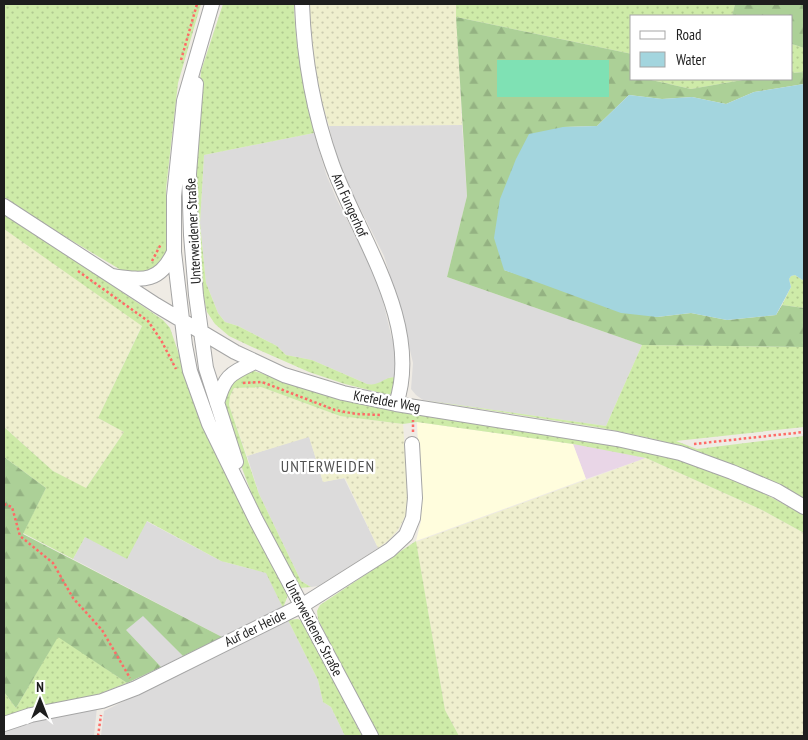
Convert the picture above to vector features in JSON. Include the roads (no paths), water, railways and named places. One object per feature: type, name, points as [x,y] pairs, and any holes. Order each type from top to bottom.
[{"type":"street","name":"Unterweidener Straße","points":[[212,4],[184,101],[174,196],[174,252],[184,345],[190,371],[209,424],[256,520],[303,605],[371,736]]},
{"type":"street","name":"Am Fungerhof","points":[[302,4],[306,61],[321,132],[348,205],[382,277],[393,308],[403,371],[402,387],[396,404]]},
{"type":"street","name":"Unterweidener Straße","points":[[198,56],[189,174],[191,235],[201,332],[206,368],[256,520]]},
{"type":"street","name":"Krefelder Weg","points":[[4,206],[182,321],[255,362],[284,375],[342,393],[396,404],[617,439],[680,453],[777,491],[804,507]]},
{"type":"street","name":"Unterweidener Straße","points":[[109,275],[140,279],[150,278],[164,269],[174,252]]},
{"type":"street","points":[[217,404],[222,387],[230,374],[255,362]]},
{"type":"street","name":"Auf der Heide","points":[[4,724],[31,715],[102,701],[136,688],[303,605],[390,550],[406,535],[413,518],[415,498],[412,444]]},
{"type":"water","points":[[804,84],[804,281],[795,275],[791,276],[789,279],[791,287],[776,315],[727,320],[691,313],[657,317],[621,313],[504,270],[494,238],[500,199],[516,159],[529,134],[563,127],[597,126],[629,95],[662,99],[692,97],[726,104],[754,92]]},
{"type":"district","name":"UNTERWEIDEN","points":[[328,466]]}]
